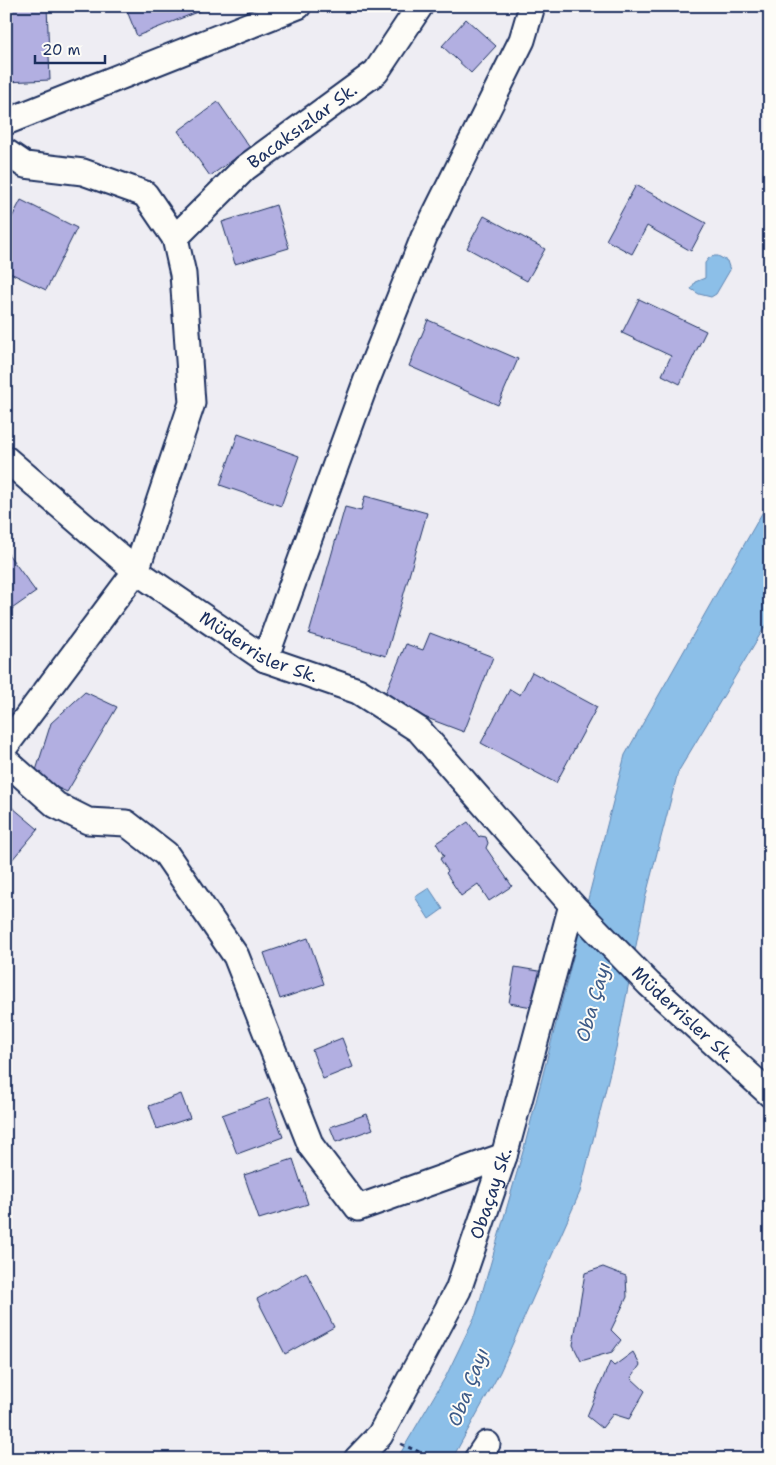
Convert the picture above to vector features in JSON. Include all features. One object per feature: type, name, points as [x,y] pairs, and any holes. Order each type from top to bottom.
[{"type":"street","points":[[6,122],[298,6]]},
{"type":"street","name":"Bacaksızlar Sk.","points":[[175,238],[245,168],[376,72],[420,6]]},
{"type":"street","points":[[265,658],[366,382],[424,237],[522,40],[532,6]]},
{"type":"street","points":[[6,152],[25,164],[83,172],[145,194],[175,238],[183,274],[192,403],[136,571],[6,745]]},
{"type":"street","name":"Müderrisler Sk.","points":[[6,459],[136,571],[265,658],[358,691],[419,730],[572,906],[649,984],[770,1094]]},
{"type":"street","points":[[6,761],[56,805],[88,821],[126,823],[166,854],[236,956],[311,1146],[358,1208],[504,1156]]},
{"type":"street","name":"Obaçay Sk.","points":[[357,1459],[380,1435],[458,1290],[504,1156],[572,906]]},
{"type":"path","points":[[380,1435],[435,1459]]},
{"type":"water","points":[[714,256],[727,261],[730,270],[716,294],[711,297],[699,294],[691,289],[695,282],[705,278],[705,263]]},
{"type":"water","name":"Oba Çayı","points":[[770,499],[770,618],[678,772],[645,899],[617,1044],[580,1192],[500,1372],[452,1459],[397,1459],[446,1376],[476,1314],[524,1148],[625,755]]},
{"type":"water","points":[[429,888],[443,909],[429,919],[415,897]]},
{"type":"building","points":[[6,6],[47,6],[50,80],[6,82]]},
{"type":"building","points":[[125,6],[212,6],[137,36]]},
{"type":"building","points":[[466,19],[496,46],[471,73],[442,46]]},
{"type":"building","points":[[218,102],[250,148],[210,176],[178,131]]},
{"type":"building","points":[[636,185],[706,223],[691,251],[647,226],[632,254],[606,240]]},
{"type":"building","points":[[21,200],[77,228],[46,290],[6,271],[6,229]]},
{"type":"building","points":[[276,205],[289,248],[235,264],[222,222]]},
{"type":"building","points":[[484,216],[545,249],[527,281],[467,248]]},
{"type":"building","points":[[639,299],[706,331],[680,384],[662,375],[671,356],[622,333]]},
{"type":"building","points":[[428,320],[518,359],[498,405],[409,366]]},
{"type":"building","points":[[238,434],[299,456],[281,506],[220,485]]},
{"type":"building","points":[[365,496],[427,513],[386,656],[309,634],[345,507],[361,511]]},
{"type":"building","points":[[6,551],[36,592],[6,613]]},
{"type":"building","points":[[430,633],[493,657],[464,732],[382,701],[406,644],[423,650]]},
{"type":"building","points":[[532,672],[597,707],[556,783],[481,743],[510,689],[520,695]]},
{"type":"building","points":[[85,692],[117,707],[67,792],[34,777],[51,723]]},
{"type":"building","points":[[6,802],[38,829],[6,867]]},
{"type":"building","points":[[468,822],[479,837],[486,837],[488,843],[486,848],[512,886],[489,901],[478,884],[461,896],[446,873],[448,871],[440,859],[444,856],[436,843]]},
{"type":"building","points":[[308,938],[324,984],[280,999],[264,953]]},
{"type":"building","points":[[515,967],[544,972],[538,1008],[509,1003]]},
{"type":"building","points":[[342,1038],[353,1067],[323,1079],[312,1050]]},
{"type":"building","points":[[181,1094],[190,1118],[157,1129],[149,1106]]},
{"type":"building","points":[[269,1098],[283,1137],[237,1154],[222,1115]]},
{"type":"building","points":[[367,1114],[373,1129],[336,1142],[330,1127]]},
{"type":"building","points":[[293,1159],[308,1204],[259,1219],[244,1175]]},
{"type":"building","points":[[603,1267],[626,1276],[627,1297],[611,1330],[621,1340],[612,1352],[581,1361],[573,1345],[585,1273]]},
{"type":"building","points":[[306,1272],[334,1327],[285,1354],[257,1299]]},
{"type":"building","points":[[633,1352],[640,1365],[631,1378],[645,1391],[629,1419],[613,1414],[602,1428],[587,1416],[610,1362],[614,1366]]}]
